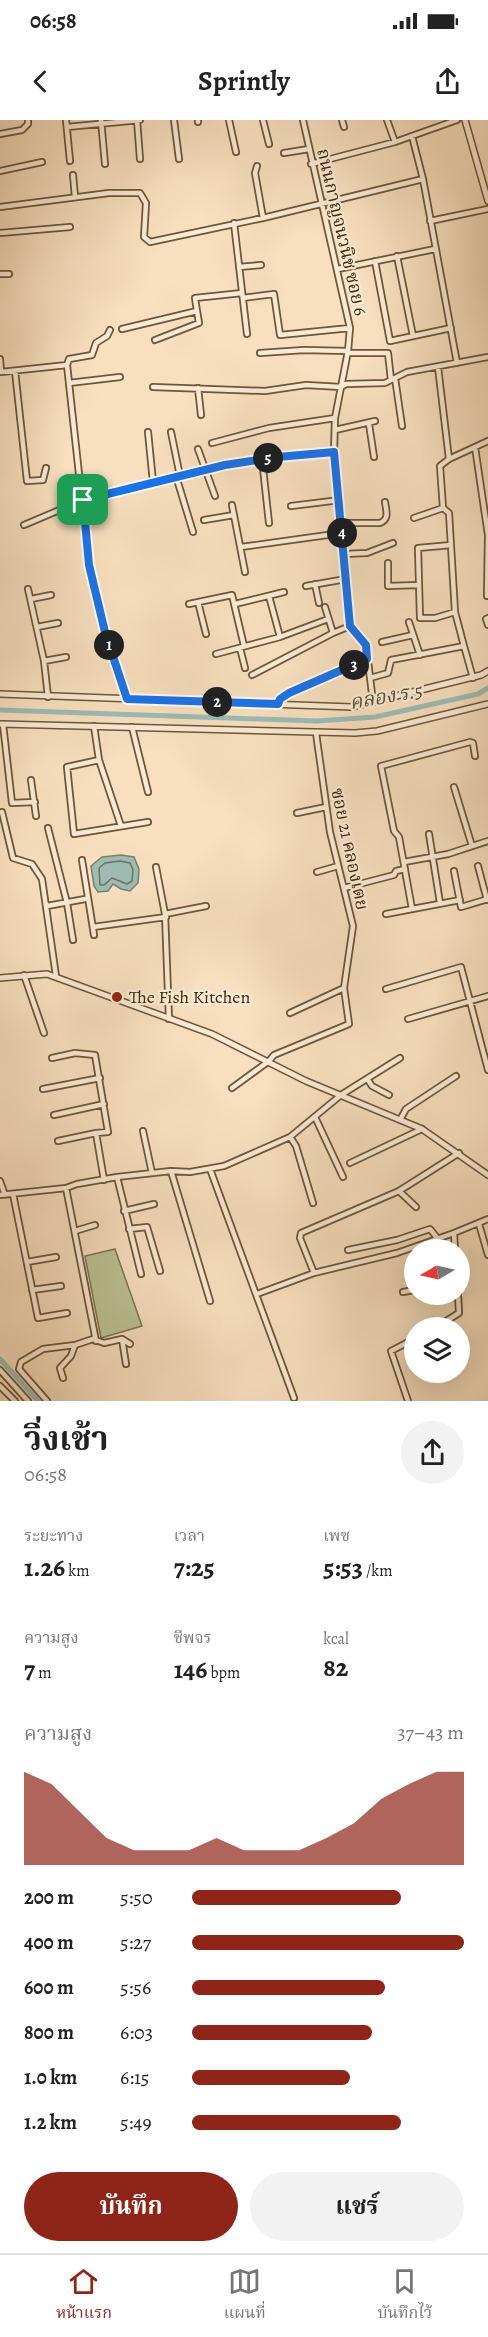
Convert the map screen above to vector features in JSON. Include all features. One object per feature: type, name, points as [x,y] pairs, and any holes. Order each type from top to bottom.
[{"type":"street","points":[[0,134],[24,128],[28,120]]},
{"type":"street","points":[[66,120],[70,161]]},
{"type":"street","points":[[66,127],[138,120],[141,159]]},
{"type":"street","points":[[174,120],[179,159]]},
{"type":"street","points":[[228,120],[236,152]]},
{"type":"street","points":[[262,120],[269,144]]},
{"type":"street","name":"ถนนกาญจนวนิช ซอย 6","points":[[303,120],[350,328],[348,352],[335,418],[334,452],[350,626],[366,645],[373,702]]},
{"type":"street","points":[[342,120],[344,127]]},
{"type":"street","points":[[387,120],[395,142]]},
{"type":"street","points":[[312,164],[395,142],[457,120]]},
{"type":"street","points":[[465,120],[488,201]]},
{"type":"street","points":[[101,122],[105,164]]},
{"type":"street","points":[[412,136],[423,179],[457,363]]},
{"type":"street","points":[[284,153],[309,149]]},
{"type":"street","points":[[0,171],[42,162]]},
{"type":"street","points":[[257,166],[255,173],[263,218]]},
{"type":"street","points":[[73,174],[75,197]]},
{"type":"street","points":[[0,207],[75,197],[140,193],[146,202],[144,237],[150,242],[263,218],[423,179]]},
{"type":"street","points":[[430,221],[488,209]]},
{"type":"street","points":[[234,223],[247,334]]},
{"type":"street","points":[[0,233],[70,227]]},
{"type":"street","points":[[338,269],[435,249]]},
{"type":"street","points":[[397,256],[413,336]]},
{"type":"street","points":[[375,261],[390,341],[451,328]]},
{"type":"street","points":[[239,267],[261,265]]},
{"type":"street","points":[[0,273],[9,274]]},
{"type":"street","points":[[154,340],[199,323],[195,298],[242,295],[274,294],[280,335],[350,328]]},
{"type":"street","points":[[122,329],[197,311]]},
{"type":"street","points":[[110,330],[107,336],[96,343],[92,355],[69,359],[67,364],[89,565],[105,632],[127,699]]},
{"type":"street","points":[[260,352],[304,350],[388,352],[402,426]]},
{"type":"street","points":[[153,387],[265,391],[306,385],[341,387],[346,384],[385,383],[407,372],[488,357]]},
{"type":"street","points":[[0,359],[1,372],[67,364]]},
{"type":"street","points":[[438,367],[449,459]]},
{"type":"street","points":[[15,371],[27,481],[43,480],[46,468]]},
{"type":"street","points":[[69,384],[120,376]]},
{"type":"street","points":[[198,388],[201,415]]},
{"type":"street","points":[[212,443],[269,428],[335,418]]},
{"type":"street","points":[[335,430],[375,421]]},
{"type":"street","points":[[369,424],[374,457]]},
{"type":"street","points":[[148,432],[153,482]]},
{"type":"street","points":[[171,432],[178,476],[193,532]]},
{"type":"street","points":[[472,678],[455,612],[449,513],[443,508],[440,466],[449,459],[488,441]]},
{"type":"street","points":[[475,447],[488,535],[487,596]]},
{"type":"street","points":[[198,449],[215,496]]},
{"type":"street","points":[[24,525],[83,500],[178,476],[262,459],[334,452]]},
{"type":"street","points":[[262,459],[269,523]]},
{"type":"street","points":[[291,506],[340,500]]},
{"type":"street","points":[[341,523],[383,522],[387,518],[385,502]]},
{"type":"street","points":[[232,505],[245,572]]},
{"type":"street","points":[[414,518],[443,508]]},
{"type":"street","points":[[204,520],[234,515]]},
{"type":"street","points":[[241,548],[342,533]]},
{"type":"street","points":[[344,554],[367,553],[393,543]]},
{"type":"street","points":[[451,545],[418,548],[420,618],[435,618],[455,612]]},
{"type":"street","points":[[388,563],[388,586],[419,585]]},
{"type":"street","points":[[306,586],[346,579]]},
{"type":"street","points":[[315,584],[319,603]]},
{"type":"street","points":[[28,589],[44,661],[48,697]]},
{"type":"street","points":[[235,604],[284,592]]},
{"type":"street","points":[[31,599],[51,595]]},
{"type":"street","points":[[189,604],[228,595],[233,597],[245,668]]},
{"type":"street","points":[[269,596],[280,637]]},
{"type":"street","points":[[198,602],[206,634]]},
{"type":"street","points":[[326,607],[333,633]]},
{"type":"street","points":[[488,618],[486,619],[488,625]]},
{"type":"street","points":[[216,654],[280,637],[328,619]]},
{"type":"street","points":[[409,622],[420,655]]},
{"type":"street","points":[[37,627],[58,623]]},
{"type":"street","points":[[252,675],[350,626]]},
{"type":"street","points":[[382,642],[413,636]]},
{"type":"street","points":[[370,678],[388,673],[391,660],[464,646]]},
{"type":"street","points":[[44,661],[66,657]]},
{"type":"street","points":[[278,704],[280,699],[289,693],[367,659]]},
{"type":"street","points":[[0,694],[352,707],[472,678],[488,671]]},
{"type":"street","points":[[481,675],[488,679]]},
{"type":"street","points":[[35,802],[12,803],[2,724],[355,734],[377,731],[488,704]]},
{"type":"street","points":[[94,726],[99,760],[122,826]]},
{"type":"street","points":[[132,727],[148,792]]},
{"type":"street","name":"ซอย 21 คลองเตย","points":[[269,1061],[274,1055],[349,1024],[344,988],[353,926],[326,807],[316,733]]},
{"type":"street","points":[[412,909],[399,837],[394,831],[381,766],[470,742],[473,743],[475,756]]},
{"type":"street","points":[[99,760],[67,767],[74,834],[148,822]]},
{"type":"street","points":[[31,780],[36,816]]},
{"type":"street","points":[[454,787],[472,846]]},
{"type":"street","points":[[297,813],[326,807]]},
{"type":"street","points":[[2,812],[10,854],[15,860],[32,864],[42,879],[56,976]]},
{"type":"street","points":[[48,828],[67,903],[73,940]]},
{"type":"street","points":[[429,834],[440,903]]},
{"type":"street","points":[[404,862],[488,842]]},
{"type":"street","points":[[82,860],[94,935]]},
{"type":"street","points":[[317,872],[339,866]]},
{"type":"street","points":[[454,871],[461,907],[488,899],[478,866]]},
{"type":"street","points":[[156,867],[166,915],[169,1019]]},
{"type":"street","points":[[344,888],[394,875],[396,871],[405,869]]},
{"type":"street","points":[[47,906],[84,899]]},
{"type":"street","points":[[386,914],[460,900]]},
{"type":"street","points":[[93,927],[206,906]]},
{"type":"street","points":[[386,989],[462,967],[488,1070]]},
{"type":"street","points":[[0,976],[47,974],[56,976],[212,1034],[306,1080],[423,1129],[488,1175]]},
{"type":"street","points":[[24,975],[44,1033]]},
{"type":"street","points":[[290,1013],[344,988]]},
{"type":"street","points":[[408,1019],[488,996]]},
{"type":"street","points":[[52,1058],[75,1053],[95,1055],[108,1132],[58,1141]]},
{"type":"street","points":[[0,1181],[3,1195],[66,1188],[77,1184],[152,1173],[224,1166],[290,1137],[341,1095],[400,1058]]},
{"type":"street","points":[[232,1088],[269,1061]]},
{"type":"street","points":[[400,1120],[406,1109],[456,1076]]},
{"type":"street","points":[[43,1089],[100,1078]]},
{"type":"street","points":[[368,1080],[372,1086],[389,1095]]},
{"type":"street","points":[[54,1115],[104,1104]]},
{"type":"street","points":[[315,1118],[343,1177]]},
{"type":"street","points":[[350,1163],[423,1129]]},
{"type":"street","points":[[143,1131],[152,1173]]},
{"type":"street","points":[[96,1134],[104,1180]]},
{"type":"street","points":[[290,1137],[296,1146],[313,1203]]},
{"type":"street","points":[[314,1273],[300,1238],[301,1233],[399,1191],[459,1153]]},
{"type":"street","points":[[210,1169],[294,1398]]},
{"type":"street","points":[[171,1171],[210,1301]]},
{"type":"street","points":[[117,1178],[141,1274]]},
{"type":"street","points":[[66,1188],[96,1341]]},
{"type":"street","points":[[399,1191],[416,1207]]},
{"type":"street","points":[[13,1194],[38,1318],[67,1313]]},
{"type":"street","points":[[124,1211],[154,1203]]},
{"type":"street","points":[[348,1250],[397,1240],[428,1230],[432,1230],[438,1239],[488,1219]]},
{"type":"street","points":[[478,1224],[488,1254]]},
{"type":"street","points":[[75,1231],[95,1225]]},
{"type":"street","points":[[129,1229],[147,1227],[160,1271]]},
{"type":"street","points":[[454,1233],[454,1239]]},
{"type":"street","points":[[257,1294],[314,1273],[404,1251]]},
{"type":"street","points":[[27,1262],[56,1257]]},
{"type":"street","points":[[32,1290],[61,1286]]},
{"type":"street","points":[[453,1317],[459,1313],[459,1305]]},
{"type":"street","points":[[47,1401],[20,1371],[19,1365],[38,1350],[75,1345],[93,1339],[104,1343],[122,1339],[130,1344]]},
{"type":"street","points":[[122,1339],[126,1364]]},
{"type":"street","points":[[404,1344],[391,1351],[408,1401]]},
{"type":"street","points":[[63,1378],[60,1368],[70,1356],[75,1345]]},
{"type":"street","points":[[0,1370],[27,1401]]},
{"type":"street","points":[[0,1386],[15,1401]]},
{"type":"green space","points":[[115,1249],[142,1326],[101,1338],[85,1256]]},
{"type":"water","points":[[121,855],[134,857],[139,869],[138,883],[130,891],[113,884],[108,891],[98,892],[94,886],[91,866],[102,857]]},
{"type":"waterway","name":"คลอง ร.5","points":[[0,710],[317,721],[375,717],[478,694],[488,688]]},
{"type":"waterway","points":[[0,1359],[38,1401]]},
{"type":"place","name":"The Fish Kitchen","points":[[117,997]]},
{"type":"route","points":[[334,452],[350,626],[366,645],[367,659],[289,693],[280,699],[278,704],[127,699],[105,632],[89,565],[83,500],[225,465],[334,452]]}]
